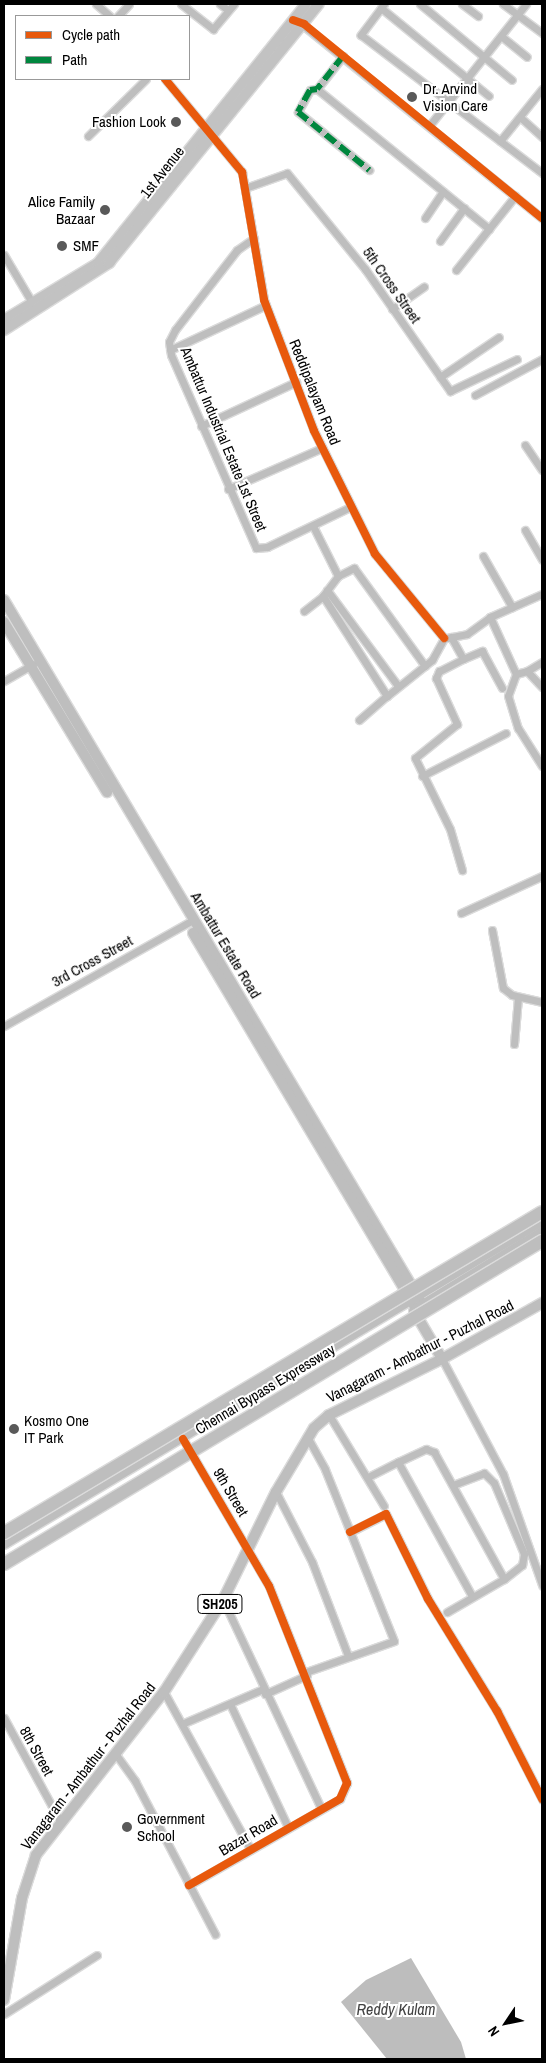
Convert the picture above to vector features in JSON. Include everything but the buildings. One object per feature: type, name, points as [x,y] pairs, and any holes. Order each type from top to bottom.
[{"type":"highway","name":"Chennai Bypass Expressway","points":[[4,1533],[542,1212]]},
{"type":"highway","name":"Chennai Bypass Expressway","points":[[4,1564],[542,1241]]},
{"type":"main road","name":"1st Avenue","points":[[4,330],[35,307],[109,263],[306,4]]},
{"type":"main road","name":"1st Avenue","points":[[208,131],[304,24],[319,4]]},
{"type":"main road","name":"1st Avenue","points":[[4,320],[35,307]]},
{"type":"main road","name":"Ambattur Estate Road","points":[[4,600],[35,663],[399,1274],[416,1304],[442,1359]]},
{"type":"main road","name":"Ambattur Estate Road","points":[[4,622],[35,663]]},
{"type":"main road","points":[[4,1558],[188,1448],[416,1304],[542,1221]]},
{"type":"main road","points":[[4,1544],[542,1232]]},
{"type":"main road","name":"Vanagaram - Ambathur - Puzhal Road","points":[[4,2000],[29,1870],[61,1823],[117,1756],[164,1692],[223,1600],[250,1550],[276,1492],[306,1438],[329,1414],[442,1359],[542,1303]]},
{"type":"street","points":[[96,4],[109,15]]},
{"type":"street","points":[[119,15],[129,4]]},
{"type":"street","points":[[181,4],[213,29],[234,4]]},
{"type":"street","points":[[220,4],[228,10]]},
{"type":"street","points":[[420,4],[482,58],[512,80]]},
{"type":"street","points":[[462,4],[478,16]]},
{"type":"street","points":[[503,4],[542,33]]},
{"type":"street","points":[[429,126],[446,100],[526,4]]},
{"type":"street","points":[[489,96],[383,6],[361,35],[542,173]]},
{"type":"street","points":[[293,20],[304,24],[542,218]]},
{"type":"street","points":[[500,36],[527,57]]},
{"type":"street","points":[[343,56],[317,89],[310,90],[298,112],[369,170]]},
{"type":"street","points":[[88,136],[145,80]]},
{"type":"street","name":"Reddipalayam Road","points":[[166,80],[242,172],[248,187],[254,238],[266,305],[322,448],[350,507],[375,554],[448,637],[462,659]]},
{"type":"street","points":[[317,89],[489,229]]},
{"type":"street","points":[[500,141],[540,98],[542,89]]},
{"type":"street","points":[[520,118],[542,137]]},
{"type":"street","name":"5th Cross Street","points":[[248,187],[287,173],[327,219],[440,377],[454,391],[517,359]]},
{"type":"street","points":[[425,218],[443,191]]},
{"type":"street","points":[[456,270],[515,196]]},
{"type":"street","points":[[440,241],[464,208]]},
{"type":"street","name":"Ambattur Industrial Estate 1st Street","points":[[254,238],[237,250],[175,330],[170,350],[228,489],[256,548],[314,526],[350,507]]},
{"type":"street","points":[[4,256],[35,307]]},
{"type":"street","points":[[392,309],[424,287]]},
{"type":"street","points":[[170,350],[266,305]]},
{"type":"street","points":[[440,377],[499,338]]},
{"type":"street","points":[[475,395],[542,359]]},
{"type":"street","points":[[201,426],[296,382]]},
{"type":"street","points":[[525,445],[542,470]]},
{"type":"street","points":[[228,489],[322,448]]},
{"type":"street","points":[[314,526],[338,576]]},
{"type":"street","points":[[525,530],[542,559]]},
{"type":"street","points":[[483,556],[512,607]]},
{"type":"street","points":[[304,611],[325,593],[338,576],[354,568],[425,666]]},
{"type":"street","points":[[325,593],[398,686]]},
{"type":"street","points":[[325,593],[386,696]]},
{"type":"street","points":[[359,720],[398,686],[425,666],[448,637],[467,634],[490,617],[542,594]]},
{"type":"street","points":[[490,617],[516,674],[508,696],[518,728],[542,766]]},
{"type":"street","points":[[462,870],[450,829],[422,776],[416,755],[457,724],[436,675],[462,659],[482,651],[502,688]]},
{"type":"street","points":[[516,674],[527,671],[542,662]]},
{"type":"street","points":[[4,681],[35,663]]},
{"type":"street","points":[[527,671],[542,687]]},
{"type":"street","points":[[422,776],[506,733]]},
{"type":"street","points":[[461,913],[542,876]]},
{"type":"street","name":"3rd Cross Street","points":[[4,1026],[191,922]]},
{"type":"street","points":[[492,930],[503,988],[518,997],[542,1002]]},
{"type":"street","points":[[514,1044],[518,997]]},
{"type":"street","points":[[442,1359],[503,1474],[542,1585]]},
{"type":"street","points":[[329,1414],[384,1506]]},
{"type":"street","points":[[184,1723],[348,1656],[394,1641],[325,1469],[306,1438]]},
{"type":"street","name":"9th Street","points":[[183,1439],[250,1550],[307,1674]]},
{"type":"street","points":[[368,1478],[430,1448],[453,1485],[504,1579]]},
{"type":"street","points":[[398,1462],[472,1596]]},
{"type":"street","points":[[447,1612],[504,1579],[522,1565],[524,1554],[494,1483],[484,1473],[453,1485]]},
{"type":"street","points":[[276,1492],[312,1562],[348,1656]]},
{"type":"street","points":[[350,1532],[386,1514],[428,1599],[497,1711],[542,1799]]},
{"type":"street","points":[[223,1600],[264,1691],[321,1808]]},
{"type":"street","name":"Bazar Road","points":[[189,1885],[321,1808],[340,1799],[347,1783],[307,1674]]},
{"type":"street","points":[[164,1692],[184,1723],[251,1850]]},
{"type":"street","points":[[230,1704],[288,1827]]},
{"type":"street","name":"8th Street","points":[[4,1718],[61,1823]]},
{"type":"street","points":[[117,1756],[136,1781],[215,1934]]},
{"type":"street","points":[[4,2014],[97,1955]]},
{"type":"water","name":"Reddy Kulam","points":[[411,1958],[461,2042],[466,2059],[387,2059],[341,2002],[366,1980]]},
{"type":"marked path","points":[[343,56],[317,89],[310,90],[298,112],[369,170]]},
{"type":"cycle path","points":[[293,20],[304,24],[542,218]]},
{"type":"cycle path","points":[[166,80],[242,172],[264,300],[314,431],[375,554],[444,638]]},
{"type":"cycle path","points":[[183,1439],[269,1586],[347,1783],[340,1799],[189,1885]]},
{"type":"cycle path","points":[[350,1532],[386,1514],[428,1599],[497,1711],[542,1799]]},
{"type":"place","name":"Dr. Arvind Vision Care","points":[[412,97]]},
{"type":"place","name":"Fashion Look","points":[[176,122]]},
{"type":"place","name":"Alice Family Bazaar","points":[[105,210]]},
{"type":"place","name":"SMF","points":[[62,246]]},
{"type":"place","name":"Kosmo One IT Park","points":[[14,1429]]},
{"type":"place","name":"Government School","points":[[127,1827]]}]
